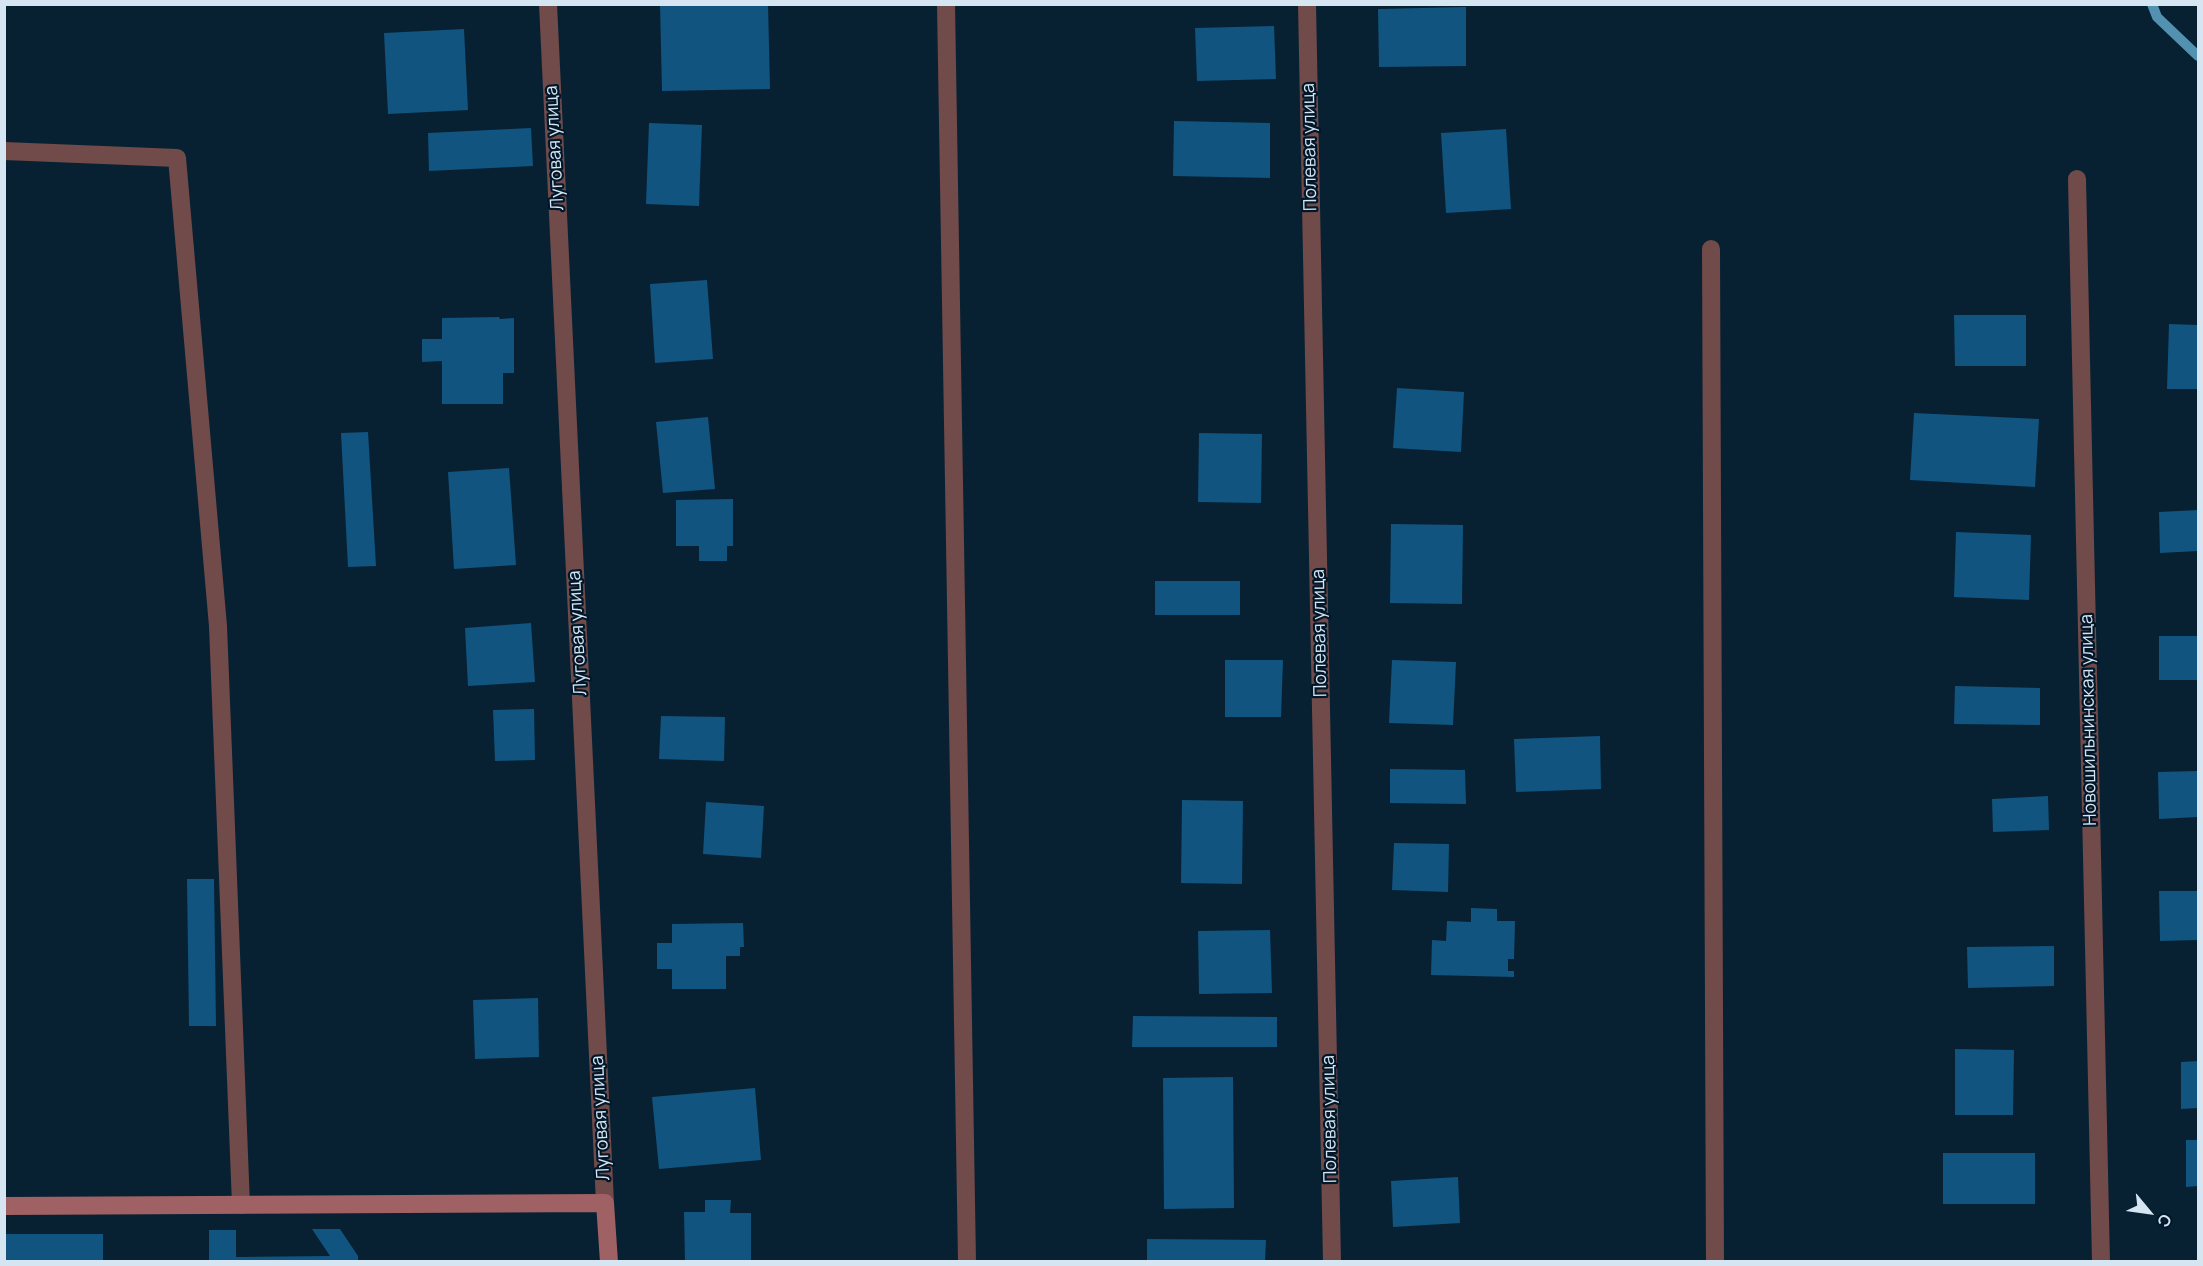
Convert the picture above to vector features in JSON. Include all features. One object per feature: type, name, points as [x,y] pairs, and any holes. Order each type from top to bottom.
[{"type":"street","name":"Луговая улица","points":[[548,4],[609,1262]]},
{"type":"street","points":[[946,4],[967,1262]]},
{"type":"street","name":"Полевая улица","points":[[1307,4],[1332,1262]]},
{"type":"street","points":[[4,151],[177,158],[218,626],[241,1205]]},
{"type":"street","name":"Новошильнинская улица","points":[[2077,179],[2101,1262]]},
{"type":"street","points":[[1711,249],[1715,1262]]},
{"type":"street","points":[[4,1206],[605,1203]]},
{"type":"building","points":[[660,4],[768,4],[770,89],[662,91]]},
{"type":"building","points":[[1466,7],[1466,66],[1379,67],[1378,9]]},
{"type":"building","points":[[1274,26],[1276,79],[1197,81],[1195,28]]},
{"type":"building","points":[[464,29],[468,110],[388,114],[384,33]]},
{"type":"building","points":[[1174,121],[1270,123],[1270,178],[1173,176]]},
{"type":"building","points":[[649,123],[702,125],[699,206],[646,204]]},
{"type":"building","points":[[531,128],[533,166],[429,171],[428,133]]},
{"type":"building","points":[[1506,129],[1511,209],[1446,213],[1441,133]]},
{"type":"building","points":[[707,280],[713,359],[655,363],[650,284]]},
{"type":"building","points":[[1954,315],[2026,315],[2026,366],[1955,366]]},
{"type":"building","points":[[499,317],[500,319],[514,318],[514,373],[503,373],[503,404],[442,404],[442,361],[422,362],[422,339],[442,339],[442,318]]},
{"type":"building","points":[[2169,324],[2198,325],[2198,389],[2167,389]]},
{"type":"building","points":[[1397,388],[1464,392],[1461,452],[1393,448]]},
{"type":"building","points":[[1914,413],[2039,419],[2035,487],[1910,480]]},
{"type":"building","points":[[708,417],[715,489],[663,493],[656,422]]},
{"type":"building","points":[[368,432],[376,566],[348,567],[341,433]]},
{"type":"building","points":[[1199,433],[1262,434],[1261,503],[1198,502]]},
{"type":"building","points":[[509,468],[516,565],[454,569],[448,472]]},
{"type":"building","points":[[733,499],[733,546],[727,546],[727,561],[699,561],[699,546],[676,546],[676,500]]},
{"type":"building","points":[[2198,510],[2198,551],[2160,553],[2159,512]]},
{"type":"building","points":[[1391,524],[1463,525],[1462,604],[1390,603]]},
{"type":"building","points":[[1956,532],[2031,535],[2029,600],[1954,597]]},
{"type":"building","points":[[1155,581],[1240,581],[1240,615],[1155,615]]},
{"type":"building","points":[[531,623],[535,682],[468,686],[465,628]]},
{"type":"building","points":[[2159,636],[2198,636],[2198,680],[2159,680]]},
{"type":"building","points":[[1225,660],[1283,660],[1281,717],[1225,717]]},
{"type":"building","points":[[1392,660],[1456,662],[1453,725],[1389,723]]},
{"type":"building","points":[[1955,686],[2040,688],[2040,725],[1954,724]]},
{"type":"building","points":[[534,709],[535,760],[495,761],[493,710]]},
{"type":"building","points":[[661,716],[725,717],[724,761],[659,759]]},
{"type":"building","points":[[1600,736],[1601,789],[1516,792],[1514,739]]},
{"type":"building","points":[[1390,769],[1465,770],[1466,804],[1390,803]]},
{"type":"building","points":[[2198,771],[2198,817],[2159,819],[2158,772]]},
{"type":"building","points":[[2048,796],[2049,830],[1993,832],[1992,799]]},
{"type":"building","points":[[1182,800],[1243,801],[1242,884],[1181,883]]},
{"type":"building","points":[[706,802],[764,806],[761,858],[703,854]]},
{"type":"building","points":[[1394,843],[1449,844],[1448,892],[1392,890]]},
{"type":"building","points":[[187,879],[214,879],[216,1026],[189,1026]]},
{"type":"building","points":[[2159,891],[2198,891],[2198,940],[2160,941]]},
{"type":"building","points":[[1471,908],[1497,909],[1497,921],[1515,921],[1514,959],[1508,959],[1508,971],[1514,971],[1514,977],[1431,975],[1432,940],[1446,941],[1447,921],[1471,922]]},
{"type":"building","points":[[743,923],[744,947],[740,947],[740,956],[726,956],[726,989],[672,989],[672,969],[657,969],[657,943],[672,943],[672,924]]},
{"type":"building","points":[[1270,930],[1272,993],[1199,994],[1198,931]]},
{"type":"building","points":[[2054,946],[2054,986],[1968,988],[1967,947]]},
{"type":"building","points":[[538,998],[539,1057],[475,1059],[473,1000]]},
{"type":"building","points":[[1133,1016],[1277,1017],[1277,1047],[1132,1047]]},
{"type":"building","points":[[1955,1049],[2014,1050],[2013,1115],[1955,1115]]},
{"type":"building","points":[[2198,1061],[2198,1108],[2181,1109],[2181,1062]]},
{"type":"building","points":[[1233,1077],[1234,1208],[1164,1209],[1163,1078]]},
{"type":"building","points":[[755,1088],[761,1160],[659,1169],[652,1097]]},
{"type":"building","points":[[2186,1140],[2198,1140],[2198,1186],[2186,1187]]},
{"type":"building","points":[[1943,1153],[2035,1153],[2035,1204],[1943,1204]]},
{"type":"building","points":[[1458,1177],[1460,1223],[1393,1227],[1391,1181]]},
{"type":"building","points":[[705,1200],[731,1200],[730,1213],[751,1213],[751,1262],[685,1262],[684,1212],[705,1212]]},
{"type":"building","points":[[312,1229],[340,1229],[358,1256],[358,1262],[209,1262],[209,1230],[236,1230],[236,1257],[330,1256]]},
{"type":"building","points":[[4,1234],[103,1234],[103,1262],[4,1262]]},
{"type":"building","points":[[1147,1239],[1266,1240],[1265,1262],[1147,1262]]},
{"type":"waterway","points":[[2152,4],[2157,17],[2198,56]]}]
